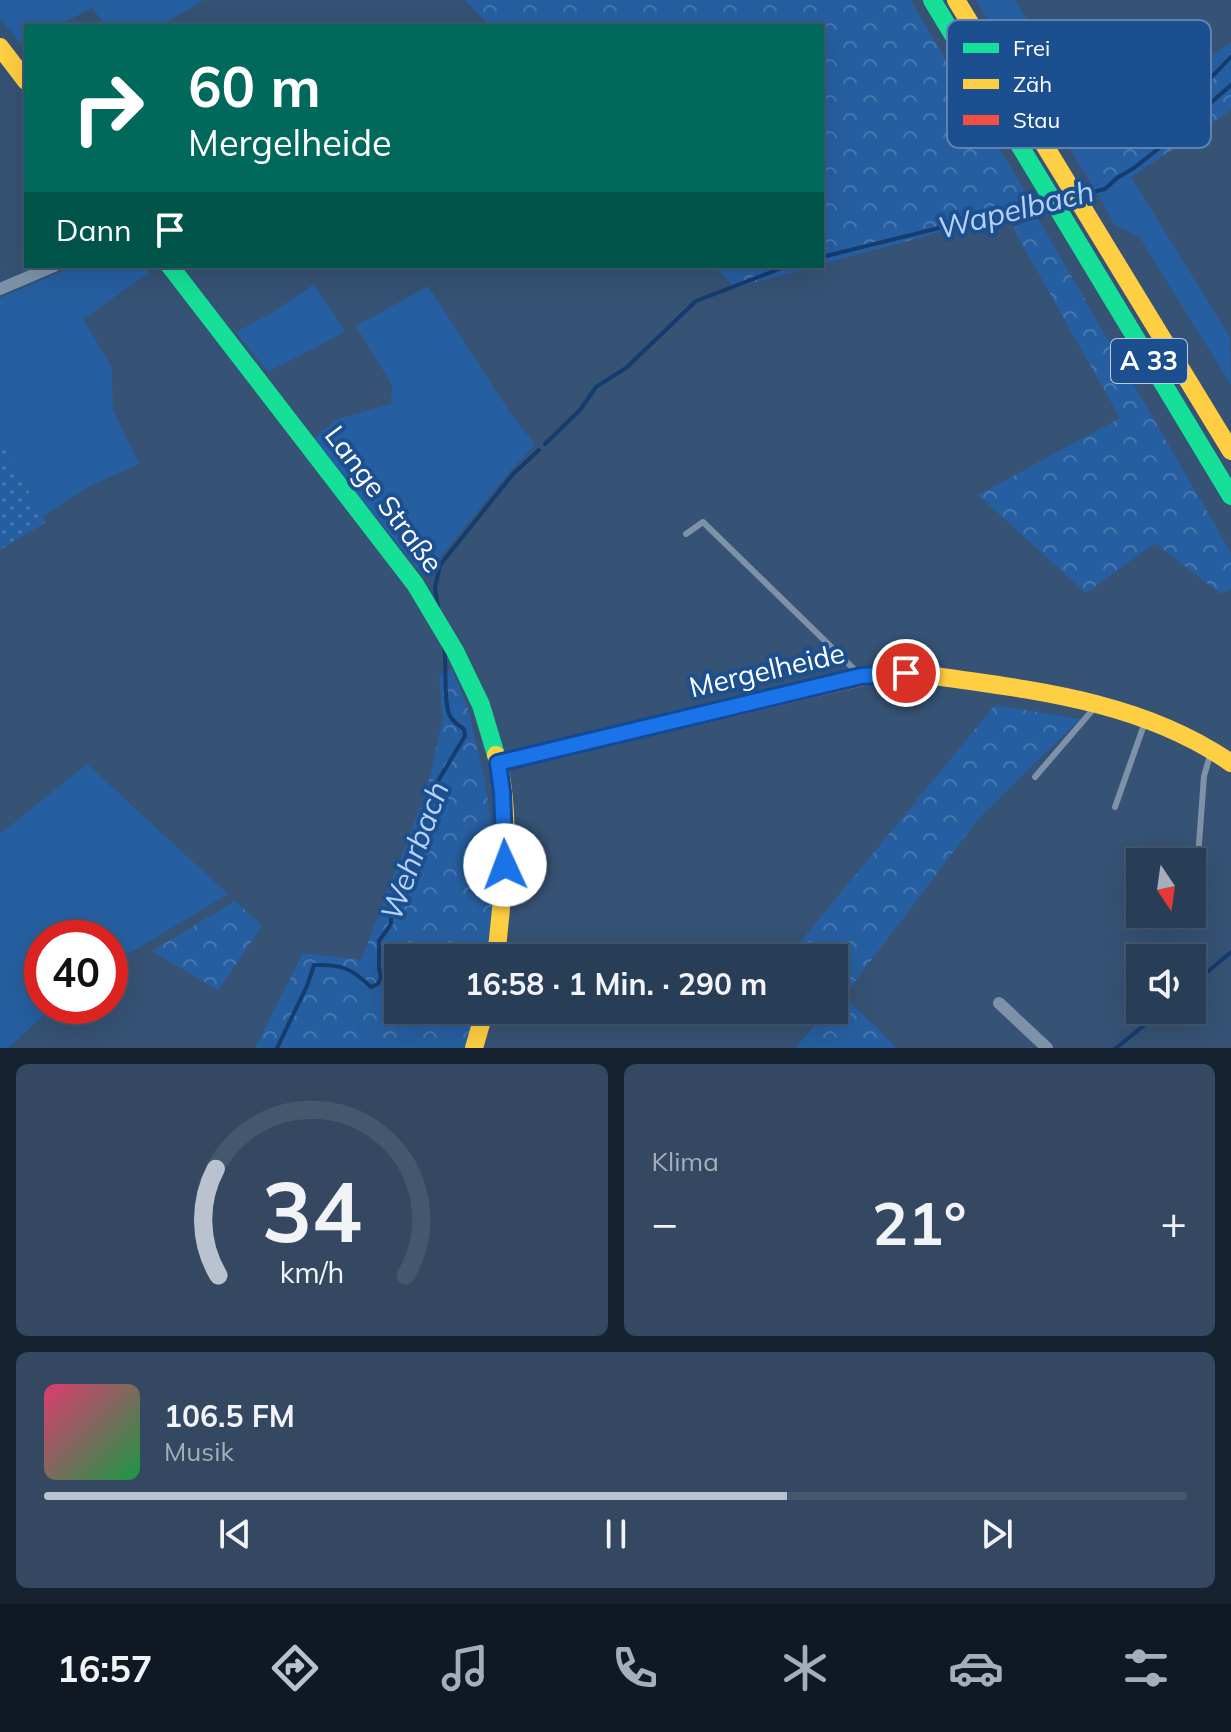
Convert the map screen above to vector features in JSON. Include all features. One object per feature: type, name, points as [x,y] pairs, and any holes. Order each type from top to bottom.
[{"type":"main road","name":"A 33","points":[[932,0],[947,25]]},
{"type":"main road","name":"A 33","points":[[956,0],[968,20]]},
{"type":"main road","points":[[0,47],[24,78]]},
{"type":"main road","name":"A 33","points":[[1021,148],[1231,496]]},
{"type":"main road","name":"A 33","points":[[1047,148],[1231,451]]},
{"type":"main road","name":"Lange Straße","points":[[172,268],[415,584],[455,651],[481,705],[498,763],[505,865],[497,944]]},
{"type":"main road","name":"Mergelheide","points":[[498,763],[861,676],[906,673],[1098,703],[1169,726],[1212,748],[1231,763]]},
{"type":"main road","points":[[474,1048],[481,1024]]},
{"type":"street","points":[[0,289],[49,268]]},
{"type":"street","points":[[999,1003],[1047,1048]]},
{"type":"lane","points":[[686,534],[703,522],[861,676]]},
{"type":"lane","points":[[1035,777],[1091,715],[1098,703]]},
{"type":"lane","points":[[1115,807],[1147,718]]},
{"type":"lane","points":[[1199,848],[1204,776],[1212,748]]},
{"type":"green space","points":[[0,0],[204,0],[163,24],[104,24],[92,8],[61,24],[24,24],[24,43],[21,44],[0,19]]},
{"type":"green space","points":[[465,0],[910,0],[947,61],[947,148],[999,148],[1031,201],[1008,214],[824,263],[824,24],[488,24]]},
{"type":"green space","points":[[976,0],[1014,0],[1028,20],[989,20]]},
{"type":"green space","points":[[1231,43],[1231,110],[1211,123],[1211,56]]},
{"type":"green space","points":[[1069,148],[1105,148],[1107,157],[1089,180]]},
{"type":"green space","points":[[1105,148],[1174,148],[1100,198],[1089,180],[1107,157]]},
{"type":"green space","points":[[1131,177],[1230,337],[1231,385],[1140,238],[1114,224],[1100,198]]},
{"type":"green space","points":[[1037,217],[1231,553],[1231,589],[1221,594],[1155,543],[1086,593],[978,495],[1120,418],[1013,228]]},
{"type":"green space","points":[[69,268],[145,268],[149,273],[83,319],[112,368],[113,410],[139,464],[90,486],[43,516],[0,441],[0,298]]},
{"type":"green space","points":[[716,268],[809,268],[735,288]]},
{"type":"green space","points":[[314,284],[345,332],[268,372],[236,332],[272,313]]},
{"type":"green space","points":[[428,286],[507,408],[535,445],[510,471],[424,577],[313,439],[338,419],[391,404],[392,385],[356,326]]},
{"type":"green space","points":[[0,441],[46,522],[0,550]]},
{"type":"green space","points":[[452,669],[468,709],[486,786],[496,864],[488,944],[384,944],[384,1024],[473,1024],[466,1048],[255,1048],[303,953],[361,960],[426,793],[443,718],[439,676]]},
{"type":"green space","points":[[995,705],[1080,719],[979,818],[848,991],[848,944],[799,944]]},
{"type":"green space","points":[[87,764],[228,894],[128,954],[128,920],[24,920],[24,1024],[34,1024],[8,1048],[0,1048],[0,834]]},
{"type":"green space","points":[[235,901],[262,926],[218,990],[152,951]]},
{"type":"green space","points":[[848,1000],[897,1048],[795,1048],[816,1024],[848,1024]]},
{"type":"waterway","name":"Wapelbach","points":[[1211,78],[1231,57]]},
{"type":"waterway","name":"Wapelbach","points":[[1211,103],[1231,85]]},
{"type":"waterway","name":"Wapelbach","points":[[1084,194],[1105,189],[1159,148]]},
{"type":"waterway","name":"Wapelbach","points":[[824,257],[1044,202]]},
{"type":"waterway","name":"Wapelbach","points":[[545,444],[580,410],[596,387],[626,368],[696,301],[782,268]]},
{"type":"waterway","name":"Wapelbach","points":[[438,606],[435,588],[440,565],[513,474],[539,450]]},
{"type":"waterway","name":"Wehrbach","points":[[277,1048],[314,965],[345,968],[371,987],[378,984],[381,977],[379,941],[391,924],[391,904],[416,850],[429,796],[465,736],[464,729],[453,720],[448,710],[444,646]]},
{"type":"waterway","points":[[1206,973],[1231,952]]},
{"type":"waterway","points":[[1116,1048],[1146,1024]]},
{"type":"traffic: fast","points":[[932,0],[947,25]]},
{"type":"traffic: fast","points":[[1021,148],[1231,496]]},
{"type":"traffic: fast","points":[[172,268],[415,584],[455,651],[481,705],[496,755]]},
{"type":"traffic: slow","points":[[956,0],[968,20]]},
{"type":"traffic: slow","points":[[0,47],[24,78]]},
{"type":"traffic: slow","points":[[1046,148],[1231,451]]},
{"type":"traffic: slow","points":[[867,676],[928,675],[1086,701],[1161,725],[1231,763]]},
{"type":"traffic: slow","points":[[496,755],[505,830],[497,944]]},
{"type":"traffic: slow","points":[[474,1048],[481,1024]]},
{"type":"traffic: jam","points":[[498,763],[867,676]]},
{"type":"route","points":[[505,865],[502,782],[498,763],[861,676],[906,673]]}]
